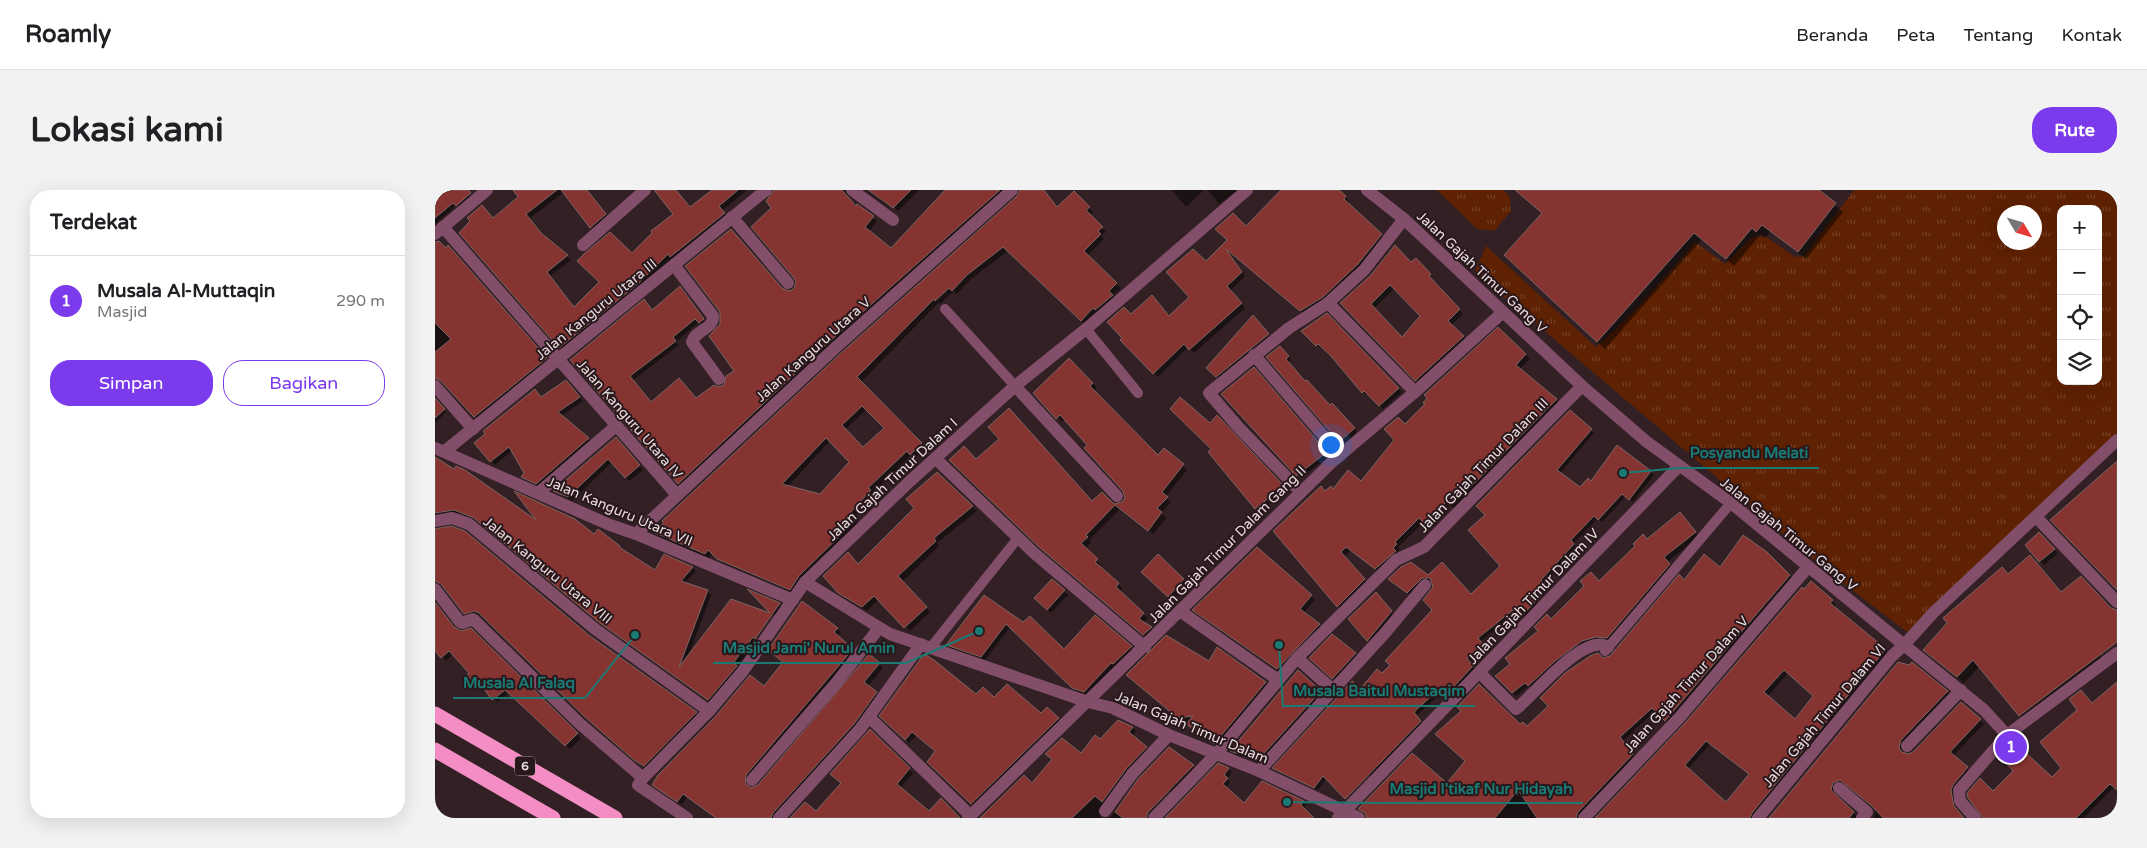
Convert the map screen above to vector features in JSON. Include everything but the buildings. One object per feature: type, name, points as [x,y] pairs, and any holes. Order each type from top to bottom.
[{"type":"highway","name":"6","points":[[435,714],[615,818]]},
{"type":"highway","name":"6","points":[[435,750],[553,818]]},
{"type":"street","points":[[439,230],[487,190]]},
{"type":"street","points":[[583,245],[645,190]]},
{"type":"street","name":"Jalan Kanguru Utara III","points":[[440,449],[473,429],[766,190]]},
{"type":"street","points":[[852,190],[893,220]]},
{"type":"street","name":"Jalan Kanguru Utara V","points":[[637,534],[835,348],[1012,190]]},
{"type":"street","name":"Jalan Gajah Timur Dalam I","points":[[643,778],[709,711],[743,671],[805,582],[909,482],[1015,386],[1086,329],[1247,190]]},
{"type":"street","name":"Jalan Gajah Timur Gang V","points":[[1367,190],[1403,219],[1582,386],[1678,467],[1731,503],[1904,645]]},
{"type":"street","points":[[732,217],[788,283]]},
{"type":"street","points":[[1301,492],[1209,396],[1210,390],[1289,328],[1328,303],[1364,270],[1403,219]]},
{"type":"street","name":"Jalan Kanguru Utara IV","points":[[439,230],[558,360],[677,495]]},
{"type":"street","points":[[674,265],[714,318],[711,324],[693,337],[692,342],[719,378]]},
{"type":"street","points":[[1328,303],[1415,392]]},
{"type":"street","name":"Jalan Gajah Timur Dalam Gang II","points":[[970,817],[1340,455],[1415,392],[1503,312]]},
{"type":"street","points":[[1254,355],[1340,455]]},
{"type":"street","points":[[435,386],[473,429]]},
{"type":"street","points":[[1015,386],[1117,496]]},
{"type":"street","name":"Jalan Gajah Timur Dalam III","points":[[1154,818],[1217,752],[1297,658],[1396,560],[1424,547],[1582,386]]},
{"type":"street","points":[[538,493],[616,426]]},
{"type":"street","points":[[1904,645],[1933,613],[2117,440]]},
{"type":"street","name":"Jalan Kanguru Utara VII","points":[[440,449],[538,493],[793,600]]},
{"type":"street","points":[[936,459],[1018,538],[1145,647]]},
{"type":"street","name":"Jalan Gajah Timur Dalam IV","points":[[1342,815],[1678,467]]},
{"type":"street","points":[[2036,517],[2117,602]]},
{"type":"street","name":"Jalan Kanguru Utara VIII","points":[[435,521],[451,518],[469,524],[595,630],[709,711]]},
{"type":"street","name":"Jalan Gajah Timur Dalam V","points":[[1584,818],[1679,718],[1807,567]]},
{"type":"street","name":"Jalan Gajah Timur Dalam","points":[[805,582],[889,634],[1089,702],[1113,708],[1169,735],[1217,752],[1259,771],[1342,815]]},
{"type":"street","points":[[1259,771],[1425,585]]},
{"type":"street","points":[[435,589],[460,622],[462,623],[473,618],[579,722],[643,778],[638,785],[687,818]]},
{"type":"street","points":[[1180,612],[1278,680]]},
{"type":"street","points":[[752,780],[837,682],[879,628]]},
{"type":"street","points":[[1480,672],[1515,709],[1578,652],[1601,644],[1607,649]]},
{"type":"street","name":"Jalan Gajah Timur Dalam VI","points":[[1758,818],[1892,656],[1904,645],[1984,710],[2007,735]]},
{"type":"street","points":[[779,818],[848,744],[926,646]]},
{"type":"street","points":[[1975,818],[1960,801],[1959,790],[2007,735],[2117,653]]},
{"type":"street","points":[[1297,658],[1332,689]]},
{"type":"street","points":[[1907,746],[1961,690]]},
{"type":"street","points":[[869,717],[970,817]]},
{"type":"street","points":[[1105,811],[1132,774],[1169,735]]},
{"type":"street","points":[[1839,788],[1868,816]]},
{"type":"street","points":[[1342,815],[1359,818]]},
{"type":"lane","points":[[945,310],[1015,386]]},
{"type":"lane","points":[[1086,329],[1138,393]]},
{"type":"lane","points":[[1607,649],[1731,503]]},
{"type":"lane","points":[[926,646],[1018,538]]},
{"type":"green space","points":[[1437,190],[1503,190],[1510,197],[1511,211],[1494,231],[1477,229]]},
{"type":"green space","points":[[1854,190],[2117,190],[2117,436],[1907,632],[1827,571],[1475,272],[1486,246],[1596,347],[1660,283],[1695,242],[1725,264],[1752,237],[1765,236],[1795,257],[1804,256]]},
{"type":"place","name":"Posyandu Melati","points":[[1623,473]]},
{"type":"place","name":"Masjid Jami' Nurul Amin","points":[[979,631]]},
{"type":"place","name":"Musala Al Falaq","points":[[635,635]]},
{"type":"place","name":"Musala Baitul Mustaqim","points":[[1279,645]]},
{"type":"place","name":"Musala Al-Muttaqin","points":[[2011,747]]},
{"type":"place","name":"Masjid I'tikaf Nur Hidayah","points":[[1287,802]]}]
